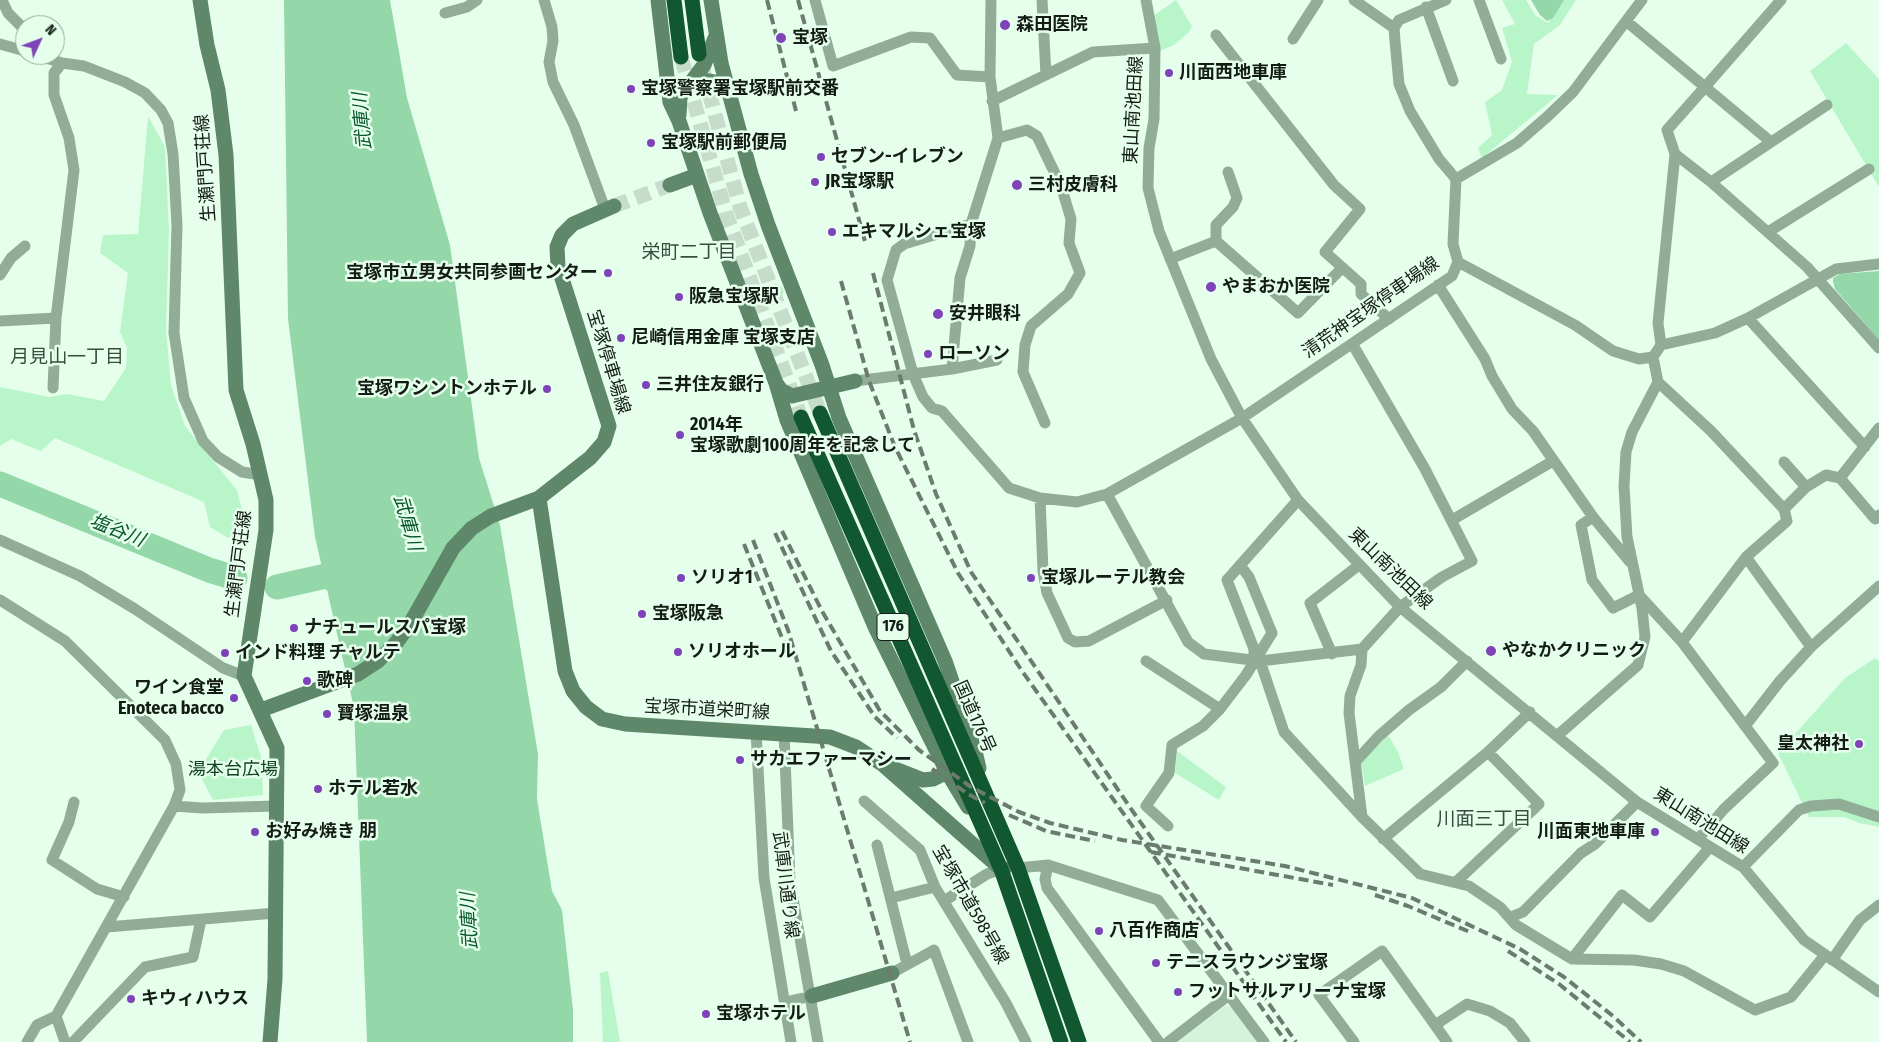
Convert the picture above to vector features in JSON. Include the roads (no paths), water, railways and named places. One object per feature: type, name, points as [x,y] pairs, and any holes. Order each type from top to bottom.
[{"type":"highway","points":[[674,0],[680,56]]},
{"type":"highway","points":[[692,0],[699,54]]},
{"type":"highway","name":"国道176号","points":[[820,413],[1018,868],[1078,1042]]},
{"type":"highway","name":"176","points":[[801,417],[1001,869],[1061,1042]]},
{"type":"street","points":[[2,0],[8,13],[15,20]]},
{"type":"street","name":"生瀬門戸荘線","points":[[200,0],[207,45],[218,90],[226,154],[236,390],[261,475],[266,500],[266,530],[244,676]]},
{"type":"street","points":[[445,12],[477,0]]},
{"type":"street","points":[[658,0],[670,102],[679,121],[697,175],[776,383],[787,420],[876,628],[947,772],[985,836]]},
{"type":"street","points":[[711,0],[715,36],[729,94],[751,174],[768,225],[822,365],[839,418],[945,661],[973,743],[982,783]]},
{"type":"street","points":[[815,0],[832,66],[912,37],[930,38],[957,75],[990,77]]},
{"type":"street","points":[[952,369],[960,278],[970,246],[971,224],[998,138],[990,77],[991,0]]},
{"type":"street","points":[[1042,0],[1046,75]]},
{"type":"street","name":"東山南池田線","points":[[1146,0],[1155,48],[1154,119],[1149,148],[1148,188],[1159,231],[1211,359],[1242,418],[1298,500],[1400,607],[1558,735],[1637,802],[1743,867],[1804,940],[1879,992]]},
{"type":"street","points":[[1293,39],[1318,0]]},
{"type":"street","points":[[1354,0],[1394,28]]},
{"type":"street","points":[[1446,0],[1399,20],[1394,28],[1399,84],[1406,102],[1427,140],[1456,179],[1517,143],[1548,116],[1579,84],[1642,0]]},
{"type":"street","points":[[1478,0],[1501,59]]},
{"type":"street","points":[[1682,642],[1746,557],[1788,520],[1784,508],[1711,431],[1658,382],[1653,357],[1661,345],[1658,323],[1675,154],[1667,130],[1781,0]]},
{"type":"street","points":[[546,2],[552,26],[553,41],[549,62],[553,82],[610,207]]},
{"type":"street","points":[[1426,7],[1453,80]]},
{"type":"street","points":[[1626,21],[1771,142]]},
{"type":"street","points":[[1216,35],[1334,185],[1360,210],[1325,252],[1361,284],[1361,294],[1389,318]]},
{"type":"street","points":[[679,121],[680,97],[704,65],[715,36]]},
{"type":"street","points":[[0,44],[15,48]]},
{"type":"street","points":[[992,101],[1093,52],[1155,48]]},
{"type":"street","points":[[65,58],[125,82],[145,93],[162,110],[168,123],[171,137],[177,225],[174,334],[184,398],[203,441],[218,457],[242,472],[261,475]]},
{"type":"street","points":[[65,64],[75,64]]},
{"type":"street","points":[[53,388],[56,318],[74,170],[69,138],[54,95],[54,73],[61,65]]},
{"type":"street","points":[[692,81],[700,78],[715,82],[729,94]]},
{"type":"street","points":[[1711,182],[1827,105]]},
{"type":"street","points":[[998,138],[1027,130],[1038,136],[1061,186],[1070,218],[1069,243],[1080,272],[1068,294],[1031,326],[1025,345],[1023,372],[1045,423]]},
{"type":"street","points":[[1675,154],[1711,182],[1819,279],[1879,348]]},
{"type":"street","points":[[1768,232],[1869,169]]},
{"type":"street","points":[[1228,172],[1237,198],[1233,207],[1216,225],[1216,241],[1298,313],[1342,268]]},
{"type":"street","points":[[670,185],[697,175]]},
{"type":"street","name":"清荒神宝塚停車場線","points":[[971,224],[904,244],[896,250],[887,280],[913,374],[923,397],[932,408],[942,412],[1009,488],[1040,498],[1077,502],[1106,494],[1242,418],[1353,345],[1389,318],[1452,276],[1458,262],[1453,244],[1456,179]]},
{"type":"street","name":"宝塚停車場線","points":[[261,710],[358,674],[378,661],[396,643],[410,624],[452,548],[472,528],[491,516],[532,500],[590,458],[604,442],[610,426],[558,266],[557,247],[562,235],[573,224],[610,207]]},
{"type":"street","points":[[1170,260],[1216,241]]},
{"type":"street","points":[[0,275],[11,258],[25,246]]},
{"type":"street","points":[[1458,262],[1576,324],[1623,356],[1639,359],[1653,357]]},
{"type":"street","points":[[1661,345],[1715,333],[1748,318],[1836,269],[1879,264]]},
{"type":"street","points":[[1438,285],[1485,359],[1492,376],[1512,409],[1533,431],[1593,517],[1631,564]]},
{"type":"street","points":[[0,321],[56,318]]},
{"type":"street","points":[[1748,318],[1865,447]]},
{"type":"street","points":[[1106,494],[1167,600],[1188,642],[1204,654],[1258,661],[1332,654],[1362,649],[1400,607],[1442,576],[1472,561],[1400,423],[1353,345]]},
{"type":"street","points":[[776,383],[787,394],[797,395],[855,381],[952,369],[997,360]]},
{"type":"street","points":[[822,365],[831,374],[855,381]]},
{"type":"street","points":[[797,395],[814,383],[822,365]]},
{"type":"street","points":[[839,418],[838,403],[843,391],[855,381]]},
{"type":"street","points":[[1558,735],[1638,665],[1645,637],[1639,595],[1631,564],[1625,503],[1626,452],[1632,432],[1658,382]]},
{"type":"street","points":[[1840,478],[1879,428]]},
{"type":"street","points":[[1452,520],[1554,461]]},
{"type":"street","points":[[1784,462],[1806,487]]},
{"type":"street","points":[[1784,508],[1806,487],[1826,475],[1840,478],[1878,519]]},
{"type":"street","points":[[1040,498],[1043,571],[1047,593],[1068,638],[1075,642],[1089,641],[1167,600]]},
{"type":"street","name":"宝塚市道栄町線","points":[[532,500],[565,672],[573,691],[586,708],[602,719],[625,724],[830,737],[856,747],[882,764],[1001,869]]},
{"type":"street","points":[[1298,500],[1227,580],[1284,732],[1383,840],[1420,874],[1469,886],[1511,917],[1516,925],[1572,959],[1634,960],[1662,964],[1684,971],[1755,1010],[1791,997],[1828,958],[1860,920],[1879,905]]},
{"type":"street","points":[[1593,517],[1581,525],[1592,580],[1614,608],[1639,595]]},
{"type":"street","points":[[0,540],[80,576],[135,609],[223,668],[244,676],[249,691],[261,710],[277,748],[275,979],[270,1042]]},
{"type":"street","points":[[1746,557],[1811,646]]},
{"type":"street","points":[[1168,826],[1146,806],[1169,773],[1172,745],[1203,726],[1220,709],[1258,661],[1272,633],[1249,577],[1240,565]]},
{"type":"street","points":[[1332,654],[1310,603],[1359,565]]},
{"type":"street","points":[[1745,726],[1780,681],[1811,646],[1879,586]]},
{"type":"street","points":[[1639,595],[1682,642],[1773,764],[1731,802],[1698,839]]},
{"type":"street","points":[[0,600],[65,641],[165,740],[176,764],[180,790],[174,806],[56,1016],[37,1025],[27,1042]]},
{"type":"street","points":[[1362,649],[1361,665],[1350,696],[1349,722],[1356,761],[1362,816]]},
{"type":"street","points":[[1146,661],[1220,709]]},
{"type":"street","points":[[1356,761],[1379,736],[1409,710],[1441,687],[1467,661]]},
{"type":"street","points":[[1383,840],[1488,752],[1530,712]]},
{"type":"street","name":"武庫川通り線","points":[[756,731],[764,878],[791,1042]]},
{"type":"street","name":"武庫川通り線","points":[[784,733],[790,881],[812,996],[818,1042]]},
{"type":"street","points":[[1456,882],[1539,804],[1488,752]]},
{"type":"street","points":[[882,764],[923,780],[933,779],[947,772]]},
{"type":"street","name":"宝塚市道598号線","points":[[864,801],[920,850],[935,887],[1006,1003],[1026,1042]]},
{"type":"street","points":[[74,802],[52,860],[97,889],[124,897]]},
{"type":"street","points":[[1511,917],[1523,912],[1581,853],[1595,844],[1637,802]]},
{"type":"street","points":[[1743,867],[1799,810],[1811,806],[1839,804],[1879,818]]},
{"type":"street","points":[[174,806],[202,808],[277,806]]},
{"type":"street","points":[[878,845],[907,964]]},
{"type":"street","points":[[1572,959],[1622,895],[1650,917],[1710,847]]},
{"type":"street","points":[[944,901],[986,874],[1001,869],[1048,865],[1158,900],[1264,1042]]},
{"type":"street","points":[[1048,865],[1045,879],[1047,888],[1159,1042]]},
{"type":"street","points":[[891,898],[935,887]]},
{"type":"street","points":[[107,927],[276,913]]},
{"type":"street","points":[[73,1042],[145,966],[193,957],[201,920]]},
{"type":"street","points":[[785,1002],[892,973],[934,950],[968,1042]]},
{"type":"street","points":[[1354,1042],[1319,995],[1382,951],[1447,1042]]},
{"type":"street","points":[[1168,1042],[1229,995]]},
{"type":"street","points":[[1435,1025],[1467,1004],[1490,1011],[1510,1023],[1525,1042]]},
{"type":"street","points":[[56,1016],[65,1042]]},
{"type":"water","name":"武庫川","points":[[284,0],[390,0],[407,98],[450,245],[479,458],[500,525],[538,754],[537,799],[552,891],[562,910],[573,1010],[573,1042],[367,1042],[354,708],[315,537],[288,319]]},
{"type":"water","points":[[1531,0],[1564,0],[1553,18],[1547,21],[1540,15]]},
{"type":"water","points":[[1879,271],[1879,340],[1835,289],[1833,278],[1840,274]]},
{"type":"waterway","name":"塩谷川","points":[[0,484],[209,570],[235,578]]},
{"type":"waterway","name":"塩谷川","points":[[277,587],[326,576],[355,589]]},
{"type":"tunnel","points":[[681,57],[726,214],[801,417]]},
{"type":"tunnel","points":[[703,70],[740,207],[820,413]]},
{"type":"tunnel","points":[[614,206],[670,185]]},
{"type":"railway","points":[[767,0],[796,111]]},
{"type":"railway","points":[[798,0],[866,245]]},
{"type":"railway","points":[[873,273],[914,430],[936,494],[971,572],[1129,806],[1296,1042]]},
{"type":"railway","points":[[841,281],[869,381],[895,447],[958,573],[1022,671],[1286,1042]]},
{"type":"railway","points":[[782,531],[822,611],[880,711],[919,750],[971,787],[1019,812],[1050,823],[1122,840],[1285,866],[1412,898],[1520,949],[1564,977],[1613,1016],[1641,1042]]},
{"type":"railway","points":[[775,533],[831,651],[875,717],[897,738]]},
{"type":"railway","points":[[753,540],[788,630],[910,1042]]},
{"type":"railway","points":[[744,544],[789,655]]},
{"type":"railway","points":[[932,769],[968,794],[985,803]]},
{"type":"railway","points":[[1009,815],[1046,831],[1095,841]]},
{"type":"railway","points":[[1151,852],[1333,885]]},
{"type":"railway","points":[[1375,895],[1408,906],[1470,932]]},
{"type":"railway","points":[[1508,951],[1559,984],[1630,1042]]},
{"type":"place","name":"森田医院","points":[[1005,25]]},
{"type":"place","name":"宝塚","points":[[781,38]]},
{"type":"place","name":"川面西地車庫","points":[[1169,73]]},
{"type":"place","name":"宝塚警察署宝塚駅前交番","points":[[631,89]]},
{"type":"place","name":"宝塚駅前郵便局","points":[[651,143]]},
{"type":"place","name":"セブン-イレブン","points":[[821,157]]},
{"type":"place","name":"JR宝塚駅","points":[[815,182]]},
{"type":"place","name":"三村皮膚科","points":[[1017,185]]},
{"type":"place","name":"エキマルシェ宝塚","points":[[832,232]]},
{"type":"place","name":"宝塚市立男女共同参画センター","points":[[608,273]]},
{"type":"place","name":"やまおか医院","points":[[1211,287]]},
{"type":"place","name":"阪急宝塚駅","points":[[679,297]]},
{"type":"place","name":"安井眼科","points":[[938,314]]},
{"type":"place","name":"尼崎信用金庫 宝塚支店","points":[[621,338]]},
{"type":"place","name":"ローソン","points":[[928,354]]},
{"type":"place","name":"三井住友銀行","points":[[646,385]]},
{"type":"place","name":"宝塚ワシントンホテル","points":[[547,389]]},
{"type":"place","name":"2014年 宝塚歌劇100周年を記念して","points":[[680,435]]},
{"type":"place","name":"ソリオ1","points":[[681,578]]},
{"type":"place","name":"宝塚ルーテル教会","points":[[1031,578]]},
{"type":"place","name":"宝塚阪急","points":[[642,614]]},
{"type":"place","name":"ナチュールスパ宝塚","points":[[294,628]]},
{"type":"place","name":"やなかクリニック","points":[[1491,651]]},
{"type":"place","name":"ソリオホール","points":[[678,652]]},
{"type":"place","name":"インド料理 チャルテ","points":[[225,653]]},
{"type":"place","name":"歌碑","points":[[307,681]]},
{"type":"place","name":"ワイン食堂 Enoteca bacco","points":[[234,698]]},
{"type":"place","name":"寶塚温泉","points":[[327,714]]},
{"type":"place","name":"皇太神社","points":[[1859,744]]},
{"type":"place","name":"サカエファーマシー","points":[[740,760]]},
{"type":"place","name":"ホテル若水","points":[[318,789]]},
{"type":"place","name":"お好み焼き 朋","points":[[255,832]]},
{"type":"place","name":"川面東地車庫","points":[[1655,832]]},
{"type":"place","name":"八百作商店","points":[[1099,931]]},
{"type":"place","name":"テニスラウンジ宝塚","points":[[1156,963]]},
{"type":"place","name":"フットサルアリーナ宝塚","points":[[1178,992]]},
{"type":"place","name":"キウィハウス","points":[[131,999]]},
{"type":"place","name":"宝塚ホテル","points":[[706,1014]]},
{"type":"district","name":"栄町二丁目","points":[[689,253]]},
{"type":"district","name":"月見山一丁目","points":[[67,358]]},
{"type":"district","name":"川面三丁目","points":[[1484,820]]},
{"type":"park label","name":"湯本台広場","points":[[233,770]]}]
